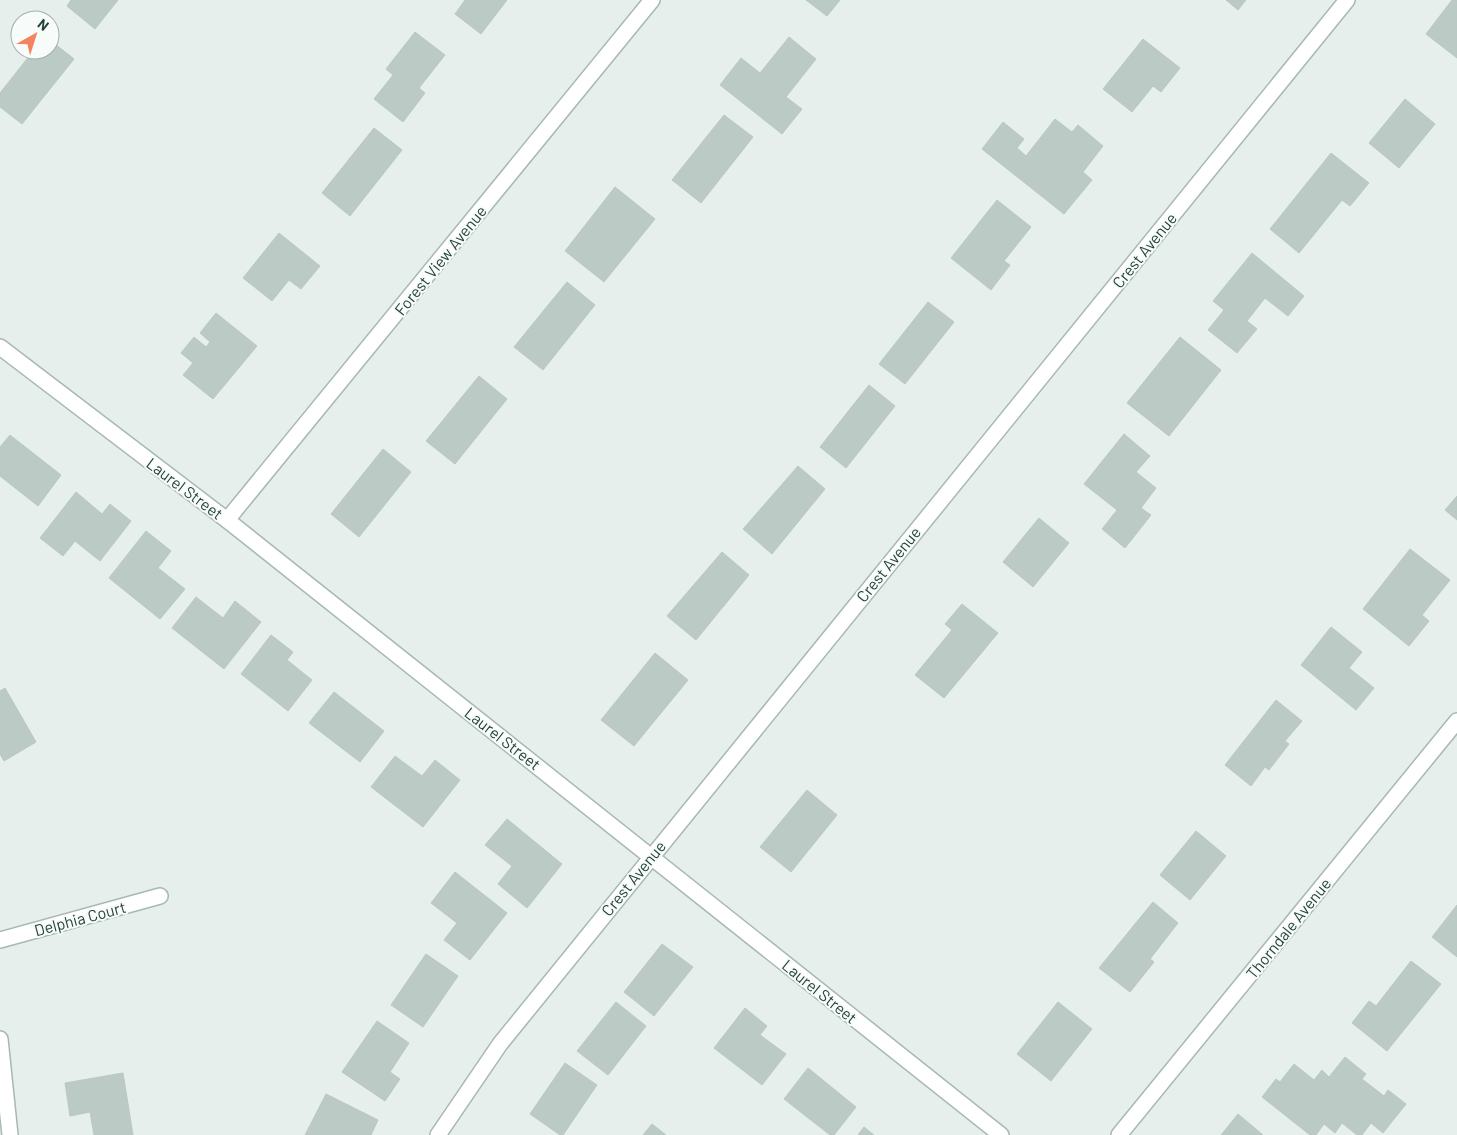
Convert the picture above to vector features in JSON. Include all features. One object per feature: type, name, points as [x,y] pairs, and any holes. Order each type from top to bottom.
[{"type":"street","name":"Forest View Avenue","points":[[227,520],[652,0]]},
{"type":"street","name":"Crest Avenue","points":[[438,1135],[500,1044],[1347,0]]},
{"type":"street","name":"Laurel Street","points":[[0,347],[227,520],[1001,1135]]},
{"type":"street","name":"Thorndale Avenue","points":[[1119,1135],[1457,721]]},
{"type":"street","name":"Delphia Court","points":[[0,940],[160,896]]},
{"type":"street","points":[[0,1039],[10,1135]]},
{"type":"building","points":[[71,0],[118,0],[95,29],[67,6]]},
{"type":"building","points":[[465,0],[507,0],[481,34],[455,14]]},
{"type":"building","points":[[806,0],[840,0],[827,16]]},
{"type":"building","points":[[1226,0],[1246,0],[1238,10]]},
{"type":"building","points":[[1452,0],[1457,0],[1457,58],[1426,34]]},
{"type":"building","points":[[415,32],[445,55],[419,88],[425,93],[403,122],[374,99],[393,75],[386,69]]},
{"type":"building","points":[[789,37],[816,59],[786,97],[802,109],[782,134],[720,85],[741,58],[760,73]]},
{"type":"building","points":[[1143,39],[1180,68],[1161,92],[1153,86],[1132,112],[1103,89]]},
{"type":"building","points":[[60,48],[74,59],[22,124],[0,107],[0,93],[26,60],[60,60]]},
{"type":"building","points":[[1405,99],[1435,124],[1399,168],[1369,143]]},
{"type":"building","points":[[724,115],[753,137],[701,203],[672,180]]},
{"type":"building","points":[[1055,119],[1072,132],[1078,125],[1103,146],[1083,172],[1092,180],[1064,214],[982,149],[1003,122],[1024,139],[1017,148],[1026,156]]},
{"type":"building","points":[[374,128],[402,150],[350,216],[322,193]]},
{"type":"building","points":[[1331,153],[1369,183],[1350,206],[1342,200],[1299,253],[1270,229]]},
{"type":"building","points":[[615,187],[655,219],[604,282],[565,251]]},
{"type":"building","points":[[997,200],[1031,227],[1004,261],[1010,265],[991,290],[951,258]]},
{"type":"building","points":[[279,233],[320,266],[301,289],[289,280],[272,301],[243,278]]},
{"type":"building","points":[[1252,253],[1304,296],[1288,316],[1265,298],[1247,321],[1257,329],[1237,353],[1208,330],[1224,310],[1213,301]]},
{"type":"building","points":[[567,282],[595,305],[543,370],[514,347]]},
{"type":"building","points":[[928,302],[954,322],[905,384],[879,364]]},
{"type":"building","points":[[216,313],[257,346],[213,399],[183,375],[193,363],[181,353],[194,337],[206,347],[210,342],[200,333]]},
{"type":"building","points":[[1180,337],[1221,370],[1169,436],[1127,403]]},
{"type":"building","points":[[479,376],[507,399],[455,464],[426,441]]},
{"type":"building","points":[[869,385],[895,406],[846,468],[820,447]]},
{"type":"building","points":[[1124,434],[1150,456],[1136,472],[1156,488],[1141,508],[1151,515],[1125,548],[1102,529],[1117,510],[1084,484]]},
{"type":"building","points":[[10,435],[61,475],[38,506],[0,476],[0,447]]},
{"type":"building","points":[[383,449],[411,472],[359,537],[331,514]]},
{"type":"building","points":[[798,466],[825,489],[772,554],[743,529]]},
{"type":"building","points":[[76,492],[102,514],[110,504],[131,521],[100,561],[75,541],[63,556],[40,538]]},
{"type":"building","points":[[1457,496],[1457,520],[1445,510]]},
{"type":"building","points":[[1039,518],[1069,543],[1033,587],[1003,562]]},
{"type":"building","points":[[146,531],[171,551],[158,568],[185,589],[160,619],[109,578]]},
{"type":"building","points":[[1410,549],[1450,580],[1422,615],[1429,621],[1409,646],[1363,609]]},
{"type":"building","points":[[722,552],[749,575],[696,640],[667,616]]},
{"type":"building","points":[[196,597],[223,618],[235,601],[261,622],[224,669],[172,628]]},
{"type":"building","points":[[962,604],[998,633],[944,698],[915,675],[952,630],[945,624]]},
{"type":"building","points":[[1331,627],[1362,652],[1349,668],[1374,688],[1356,710],[1301,665]]},
{"type":"building","points":[[271,635],[293,652],[287,660],[312,680],[288,711],[241,674]]},
{"type":"building","points":[[655,653],[688,680],[634,746],[601,720]]},
{"type":"building","points":[[5,688],[36,742],[4,761],[0,754],[0,691]]},
{"type":"building","points":[[334,692],[384,731],[360,762],[309,723]]},
{"type":"building","points":[[1276,700],[1302,721],[1285,741],[1289,744],[1269,770],[1265,767],[1251,786],[1225,765]]},
{"type":"building","points":[[395,756],[422,776],[435,760],[460,780],[423,827],[371,787]]},
{"type":"building","points":[[807,790],[837,815],[791,872],[760,847]]},
{"type":"building","points":[[507,819],[562,864],[527,908],[498,884],[512,866],[485,845]]},
{"type":"building","points":[[1196,831],[1226,856],[1190,900],[1160,875]]},
{"type":"building","points":[[455,872],[507,913],[470,960],[444,940],[457,923],[431,903]]},
{"type":"building","points":[[1153,902],[1178,923],[1150,959],[1154,962],[1130,992],[1099,968]]},
{"type":"building","points":[[1457,905],[1457,957],[1432,937]]},
{"type":"building","points":[[662,944],[693,967],[654,1016],[624,992]]},
{"type":"building","points":[[426,954],[458,976],[423,1027],[391,1005]]},
{"type":"building","points":[[1411,961],[1441,984],[1387,1051],[1352,1023],[1369,1001],[1376,1006]]},
{"type":"building","points":[[616,1002],[646,1026],[608,1075],[577,1051]]},
{"type":"building","points":[[1058,1002],[1092,1029],[1051,1081],[1017,1054]]},
{"type":"building","points":[[745,1008],[767,1026],[760,1035],[786,1054],[762,1085],[714,1048]]},
{"type":"building","points":[[377,1021],[409,1043],[390,1072],[400,1079],[385,1101],[342,1072]]},
{"type":"building","points":[[1345,1057],[1366,1074],[1362,1079],[1384,1096],[1388,1090],[1406,1104],[1383,1133],[1371,1123],[1362,1135],[1357,1135],[1342,1123],[1335,1133],[1324,1124],[1316,1135],[1310,1135],[1262,1097],[1276,1079],[1280,1082],[1294,1064],[1314,1080],[1322,1070],[1329,1077]]},
{"type":"building","points":[[565,1063],[597,1085],[563,1135],[560,1135],[530,1114]]},
{"type":"building","points":[[808,1068],[856,1107],[834,1135],[830,1135],[784,1099]]},
{"type":"building","points":[[123,1073],[133,1135],[94,1135],[90,1112],[70,1116],[65,1083]]},
{"type":"building","points":[[326,1094],[378,1120],[371,1135],[305,1135]]},
{"type":"building","points":[[1238,1114],[1263,1135],[1221,1135]]},
{"type":"building","points":[[652,1124],[666,1135],[643,1135]]},
{"type":"building","points":[[864,1127],[874,1135],[858,1135]]}]
